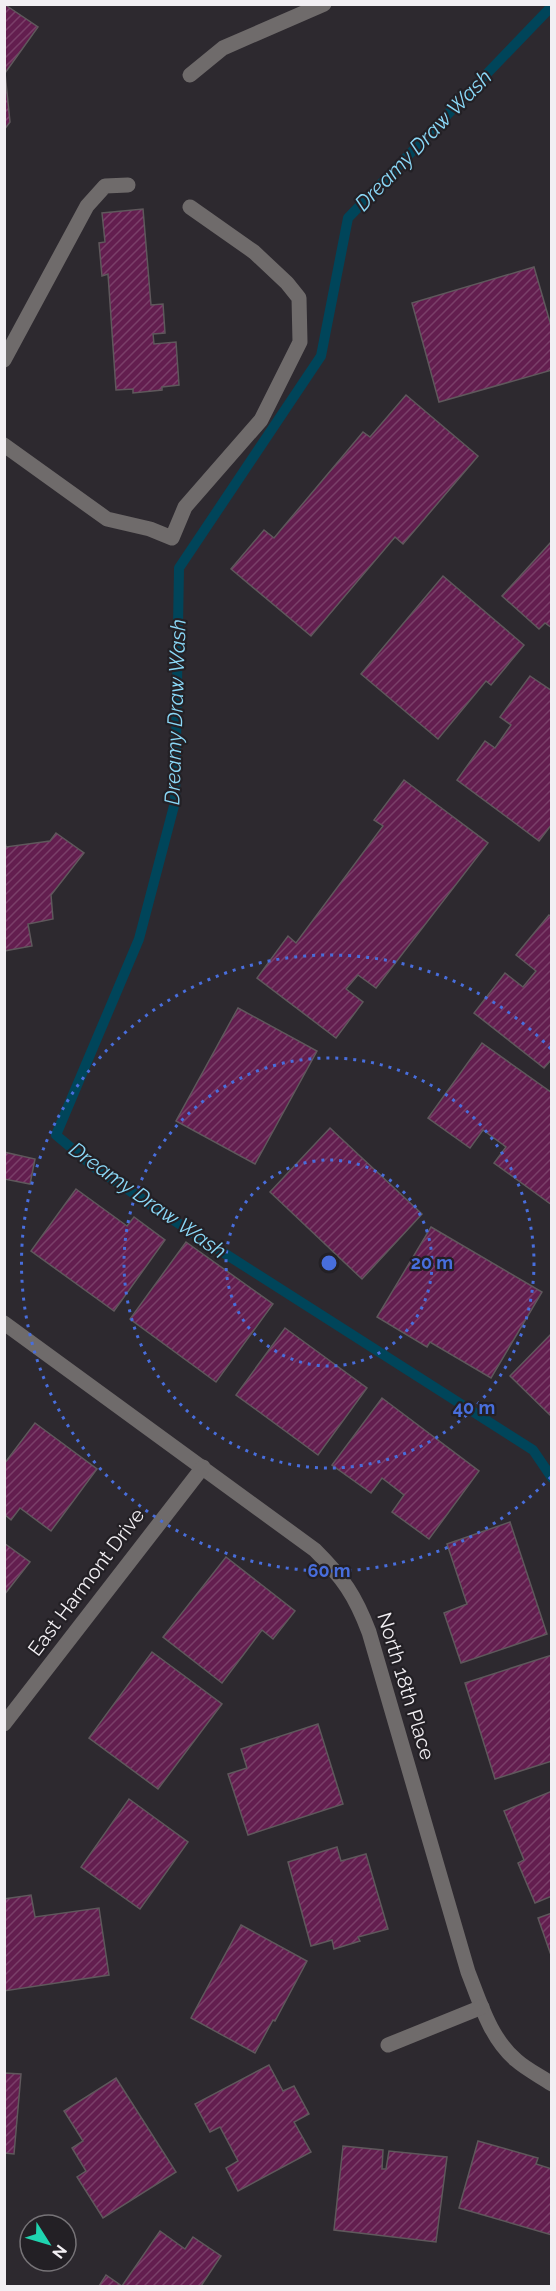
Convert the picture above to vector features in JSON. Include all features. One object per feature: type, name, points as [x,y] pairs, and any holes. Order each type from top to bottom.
[{"type":"street","points":[[190,75],[223,48],[324,4]]},
{"type":"street","points":[[4,360],[87,206],[105,186],[128,185]]},
{"type":"street","points":[[4,445],[107,519],[150,529],[172,538],[185,507],[261,420],[300,342],[299,298],[293,290],[254,252],[190,207]]},
{"type":"street","name":"North 18th Place","points":[[4,1323],[315,1550],[340,1575],[358,1603],[369,1632],[468,1972],[482,2007],[494,2034],[515,2059],[552,2084]]},
{"type":"street","name":"East Harmont Drive","points":[[4,1724],[202,1467]]},
{"type":"street","points":[[388,2045],[482,2007]]},
{"type":"building","points":[[4,4],[38,27],[5,73],[10,122],[4,130]]},
{"type":"building","points":[[143,209],[151,305],[163,304],[165,333],[153,334],[154,344],[176,342],[179,385],[162,387],[162,390],[133,393],[133,389],[116,390],[108,274],[102,276],[99,243],[105,242],[102,213]]},
{"type":"building","points":[[534,267],[552,329],[552,370],[439,402],[412,303]]},
{"type":"building","points":[[406,395],[478,456],[403,544],[395,537],[311,636],[231,569],[264,530],[274,538],[363,432],[370,437]]},
{"type":"building","points":[[552,541],[552,628],[545,623],[539,629],[502,596]]},
{"type":"building","points":[[443,576],[524,645],[491,685],[486,681],[438,739],[361,674]]},
{"type":"building","points":[[530,676],[552,691],[552,824],[539,841],[457,780],[485,741],[495,748],[511,725],[500,717]]},
{"type":"building","points":[[404,780],[488,843],[376,988],[358,975],[346,989],[363,1002],[336,1038],[257,978],[288,936],[296,943],[383,826],[374,820]]},
{"type":"building","points":[[56,833],[84,853],[51,895],[53,919],[28,924],[32,946],[4,951],[4,837],[6,847],[50,841]]},
{"type":"building","points":[[549,915],[552,917],[552,1059],[544,1068],[474,1013],[505,973],[523,987],[536,971],[516,955]]},
{"type":"building","points":[[238,1008],[317,1051],[255,1164],[176,1121]]},
{"type":"building","points":[[482,1043],[552,1093],[552,1205],[494,1163],[506,1147],[483,1130],[470,1148],[428,1118]]},
{"type":"building","points":[[330,1128],[422,1214],[362,1279],[270,1192]]},
{"type":"building","points":[[4,1152],[35,1159],[30,1184],[4,1179]]},
{"type":"building","points":[[76,1189],[127,1226],[134,1217],[165,1240],[114,1311],[31,1251]]},
{"type":"building","points":[[431,1227],[542,1292],[491,1378],[430,1342],[427,1347],[377,1317]]},
{"type":"building","points":[[186,1242],[273,1304],[216,1382],[130,1319]]},
{"type":"building","points":[[285,1328],[367,1388],[318,1455],[236,1395]]},
{"type":"building","points":[[552,1333],[552,1417],[510,1376]]},
{"type":"building","points":[[382,1398],[479,1471],[429,1539],[392,1512],[404,1495],[382,1478],[371,1493],[332,1465]]},
{"type":"building","points":[[35,1423],[97,1469],[51,1531],[20,1508],[11,1520],[4,1514],[4,1464]]},
{"type":"building","points":[[510,1522],[547,1634],[461,1663],[444,1613],[467,1604],[447,1544]]},
{"type":"building","points":[[4,1543],[30,1562],[4,1595]]},
{"type":"building","points":[[226,1557],[295,1611],[273,1639],[262,1630],[222,1683],[163,1637]]},
{"type":"building","points":[[152,1652],[222,1704],[158,1789],[89,1738]]},
{"type":"building","points":[[552,1655],[552,1761],[495,1779],[465,1683]]},
{"type":"building","points":[[318,1724],[343,1804],[248,1835],[228,1774],[247,1768],[241,1749]]},
{"type":"building","points":[[552,1791],[552,1896],[535,1903],[518,1863],[524,1860],[504,1811]]},
{"type":"building","points":[[129,1799],[188,1842],[140,1909],[81,1867]]},
{"type":"building","points":[[337,1847],[341,1861],[366,1854],[388,1929],[358,1937],[360,1941],[334,1949],[332,1940],[311,1946],[288,1862]]},
{"type":"building","points":[[31,1895],[35,1917],[99,1908],[109,1975],[4,1991],[4,1899]]},
{"type":"building","points":[[552,1913],[552,1958],[538,1918]]},
{"type":"building","points":[[241,1925],[307,1961],[255,2053],[191,2018]]},
{"type":"building","points":[[269,2065],[283,2091],[294,2086],[309,2114],[294,2122],[311,2152],[238,2191],[226,2168],[238,2161],[220,2127],[210,2132],[195,2104]]},
{"type":"building","points":[[4,2073],[21,2074],[14,2154],[4,2153]]},
{"type":"building","points":[[116,2078],[176,2172],[103,2218],[77,2177],[86,2171],[72,2148],[83,2141],[64,2111]]},
{"type":"building","points":[[478,2141],[538,2158],[536,2164],[552,2169],[552,2235],[459,2208]]},
{"type":"building","points":[[343,2146],[383,2150],[382,2169],[386,2169],[389,2151],[447,2157],[436,2242],[334,2230]]},
{"type":"building","points":[[160,2231],[185,2249],[193,2237],[221,2256],[201,2286],[122,2286]]},
{"type":"building","points":[[106,2275],[122,2286],[99,2286]]},
{"type":"waterway","name":"Dreamy Draw Wash","points":[[552,6],[348,218],[321,356],[179,568],[175,802],[139,939],[56,1135],[94,1167],[199,1237],[533,1450],[552,1478]]}]
